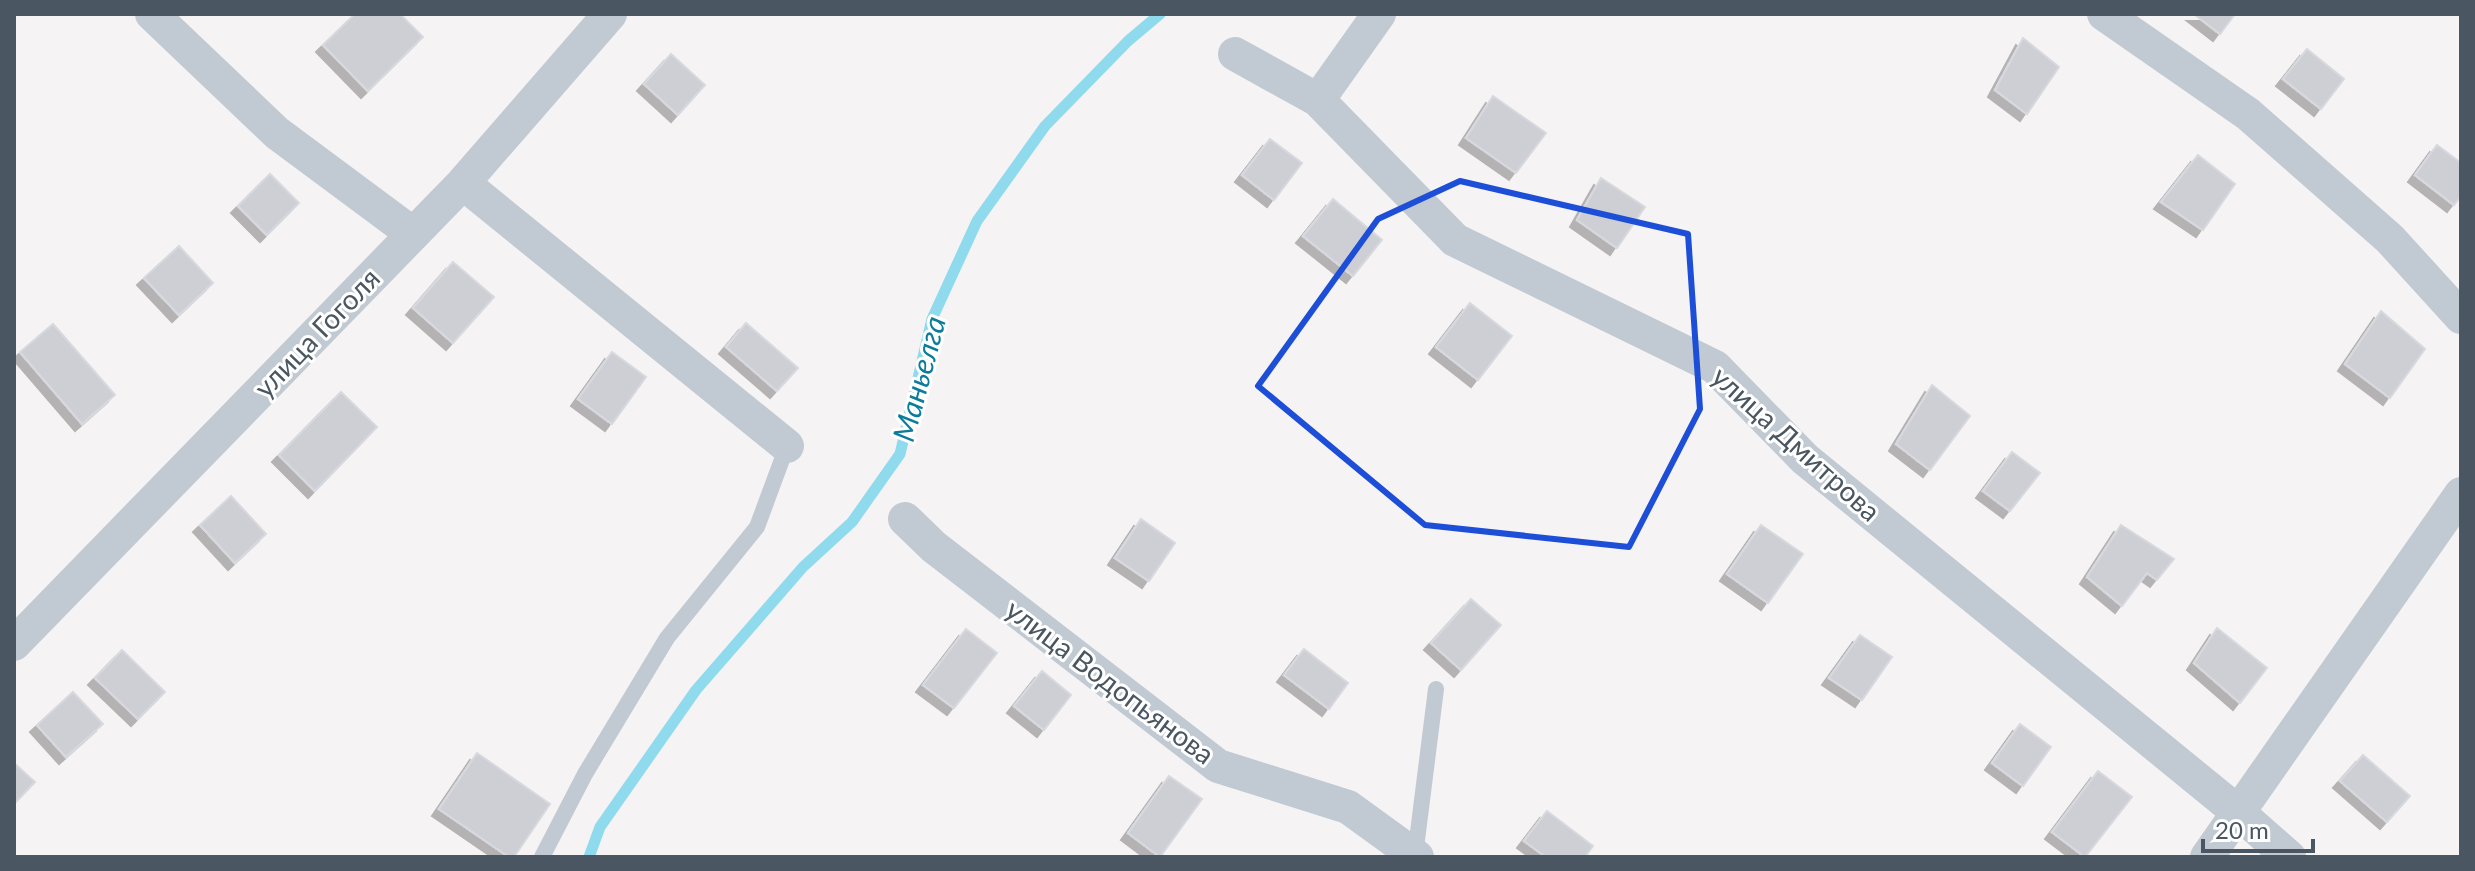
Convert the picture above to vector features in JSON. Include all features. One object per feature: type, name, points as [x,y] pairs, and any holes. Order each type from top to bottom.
[{"type":"street","points":[[152,14],[277,133],[413,234]]},
{"type":"street","name":"улица Гоголя","points":[[14,644],[463,183],[610,14]]},
{"type":"street","points":[[1318,100],[1379,14]]},
{"type":"street","points":[[2104,14],[2248,114],[2390,239],[2461,317]]},
{"type":"street","name":"улица Дмитрова","points":[[1235,54],[1318,100],[1455,240],[1715,367],[1805,459],[2289,857]]},
{"type":"street","points":[[463,183],[787,446]]},
{"type":"street","points":[[2207,857],[2461,494]]},
{"type":"street","name":"улица Водопьянова","points":[[905,519],[934,547],[1218,766],[1348,807],[1416,856]]},
{"type":"lane","points":[[542,857],[585,774],[667,638],[757,527],[787,446]]},
{"type":"lane","points":[[1416,856],[1436,689]]},
{"type":"highlighted area","points":[[1460,181],[1688,234],[1700,409],[1629,547],[1425,525],[1258,386],[1378,219]]},
{"type":"building","points":[[355,14],[400,14],[423,37],[368,91],[323,45]]},
{"type":"building","points":[[2194,14],[2235,14],[2220,34]]},
{"type":"building","points":[[2023,38],[2059,67],[2027,114],[1995,90]]},
{"type":"building","points":[[2307,49],[2344,79],[2321,109],[2283,79]]},
{"type":"building","points":[[671,54],[705,85],[678,115],[644,84]]},
{"type":"building","points":[[1493,96],[1546,133],[1516,173],[1466,138]]},
{"type":"building","points":[[1270,139],[1302,163],[1274,200],[1242,175]]},
{"type":"building","points":[[2437,145],[2461,163],[2461,196],[2454,205],[2415,175]]},
{"type":"building","points":[[2198,155],[2235,184],[2203,230],[2161,202]]},
{"type":"building","points":[[270,174],[299,203],[267,235],[238,206]]},
{"type":"building","points":[[1601,178],[1645,207],[1617,248],[1577,220]]},
{"type":"building","points":[[1333,199],[1382,240],[1353,276],[1303,236]]},
{"type":"building","points":[[179,246],[213,283],[179,315],[144,278]]},
{"type":"building","points":[[453,262],[494,297],[453,343],[413,308]]},
{"type":"building","points":[[1470,303],[1512,336],[1478,380],[1436,347]]},
{"type":"building","points":[[2381,311],[2425,349],[2390,398],[2345,364]]},
{"type":"building","points":[[746,323],[798,368],[777,391],[726,347]]},
{"type":"building","points":[[53,324],[115,395],[82,424],[20,352]]},
{"type":"building","points":[[612,352],[646,377],[612,424],[578,399]]},
{"type":"building","points":[[1932,385],[1970,416],[1930,470],[1896,444]]},
{"type":"building","points":[[341,392],[377,427],[315,491],[279,455]]},
{"type":"building","points":[[2012,452],[2040,473],[2010,511],[1983,491]]},
{"type":"building","points":[[231,496],[266,534],[235,563],[200,525]]},
{"type":"building","points":[[1141,519],[1175,543],[1149,581],[1115,558]]},
{"type":"building","points":[[1761,525],[1803,554],[1768,603],[1727,574]]},
{"type":"building","points":[[2121,525],[2174,559],[2157,580],[2147,573],[2122,606],[2087,577]]},
{"type":"building","points":[[1471,599],[1501,625],[1461,670],[1431,643]]},
{"type":"building","points":[[2217,628],[2267,668],[2240,703],[2194,663]]},
{"type":"building","points":[[966,629],[997,653],[954,708],[923,685]]},
{"type":"building","points":[[1860,635],[1892,657],[1862,700],[1829,678]]},
{"type":"building","points":[[1304,649],[1348,683],[1329,709],[1284,675]]},
{"type":"building","points":[[122,650],[165,692],[138,719],[95,678]]},
{"type":"building","points":[[1042,671],[1071,695],[1044,730],[1014,706]]},
{"type":"building","points":[[73,692],[103,724],[66,757],[37,725]]},
{"type":"building","points":[[2020,724],[2051,747],[2023,786],[1992,763]]},
{"type":"building","points":[[477,753],[550,804],[514,857],[509,857],[439,809]]},
{"type":"building","points":[[2363,755],[2410,796],[2387,822],[2340,781]]},
{"type":"building","points":[[14,763],[35,782],[14,804]]},
{"type":"building","points":[[2098,771],[2132,797],[2085,857],[2052,832]]},
{"type":"building","points":[[1169,776],[1202,799],[1160,857],[1128,833]]},
{"type":"building","points":[[1547,811],[1593,846],[1585,857],[1546,857],[1524,841]]},
{"type":"waterway","name":"Маньелга","points":[[589,857],[600,827],[696,690],[803,567],[852,522],[900,454],[932,319],[977,221],[1045,126],[1128,41],[1160,14]]}]
